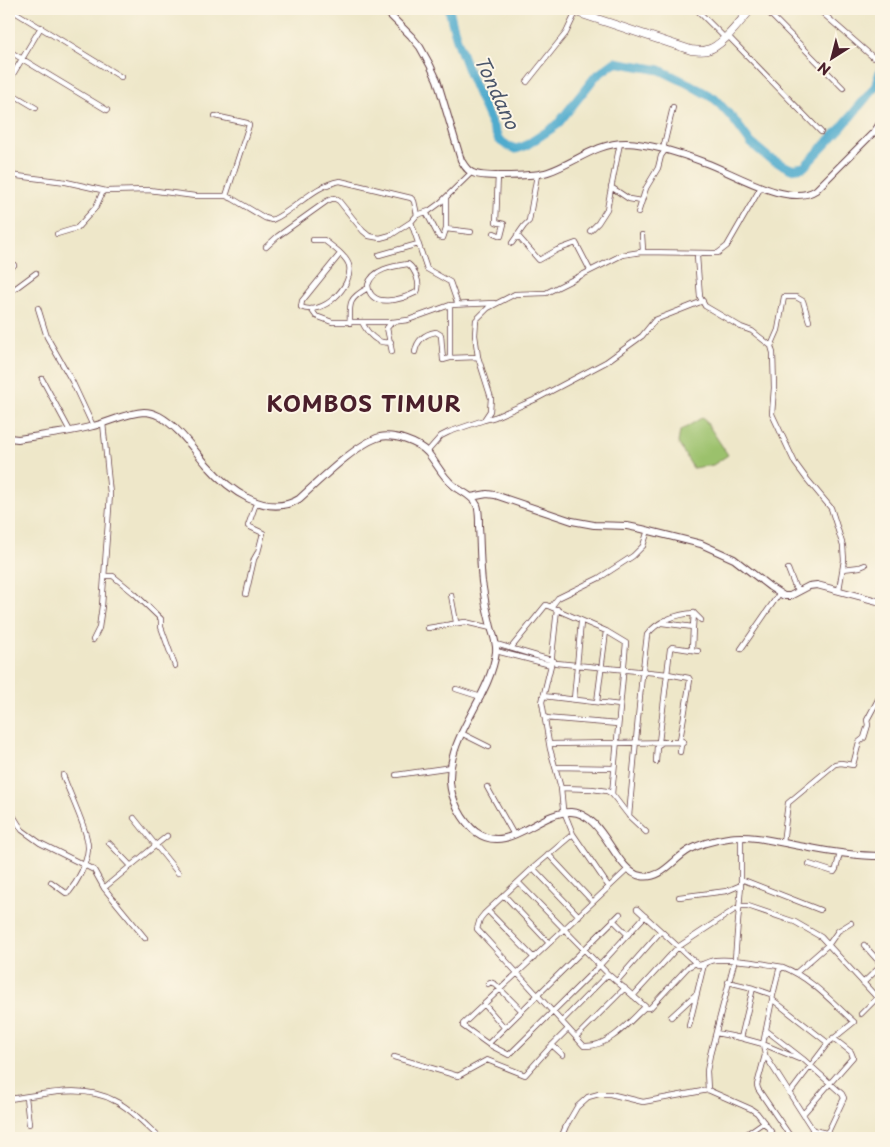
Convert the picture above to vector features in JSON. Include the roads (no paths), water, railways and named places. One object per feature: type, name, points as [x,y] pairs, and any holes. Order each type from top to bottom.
[{"type":"highway","points":[[567,9],[691,50],[707,50],[726,36],[750,9]]},
{"type":"street","points":[[10,9],[121,77]]},
{"type":"street","points":[[384,9],[411,36],[430,65],[445,106],[457,150],[464,166],[471,173],[537,175],[558,168],[597,148],[620,143],[642,144],[705,162],[761,187],[787,195],[804,195],[813,192],[875,131],[881,122]]},
{"type":"street","points":[[696,9],[726,36],[821,132]]},
{"type":"street","points":[[765,9],[843,88]]},
{"type":"street","points":[[818,9],[874,58],[876,58],[881,50]]},
{"type":"street","points":[[527,82],[566,33],[576,12]]},
{"type":"street","points":[[9,81],[41,27]]},
{"type":"street","points":[[9,51],[107,110]]},
{"type":"street","points":[[9,92],[36,108]]},
{"type":"street","points":[[638,213],[648,184],[658,168],[673,107]]},
{"type":"street","points":[[215,116],[249,125],[226,196]]},
{"type":"street","points":[[590,231],[607,209],[620,143]]},
{"type":"street","points":[[266,247],[278,236],[332,198],[339,201],[363,232],[375,238],[387,236],[446,198],[471,173]]},
{"type":"street","points":[[9,175],[21,178],[66,182],[103,191],[149,190],[195,196],[226,196],[260,216],[272,220],[305,196],[331,183],[340,181],[412,198],[417,215]]},
{"type":"street","points":[[494,234],[501,236],[504,224],[496,222],[498,175]]},
{"type":"street","points":[[512,243],[529,221],[537,175]]},
{"type":"street","points":[[611,187],[629,199],[641,201]]},
{"type":"street","points":[[484,420],[490,411],[491,398],[478,357],[475,327],[476,320],[481,314],[496,303],[515,294],[546,294],[617,256],[641,252],[700,254],[718,252],[724,249],[761,187]]},
{"type":"street","points":[[57,234],[77,228],[96,207],[103,191]]},
{"type":"street","points":[[426,212],[440,238],[443,238],[446,229],[446,198]]},
{"type":"street","points":[[411,222],[427,270],[450,282],[458,305]]},
{"type":"street","points":[[446,229],[471,232]]},
{"type":"street","points":[[518,235],[539,260],[557,250],[576,243],[590,270]]},
{"type":"street","points":[[641,252],[643,250],[642,235]]},
{"type":"street","points":[[313,240],[324,240],[340,254],[349,264],[348,277],[342,289],[332,301],[311,309],[302,307],[302,300],[340,254]]},
{"type":"street","points":[[379,255],[418,244]]},
{"type":"street","points":[[700,254],[697,256],[698,284],[700,297],[705,306],[741,327],[752,331],[771,346]]},
{"type":"street","points":[[9,268],[14,264]]},
{"type":"street","points":[[408,264],[417,279],[419,289],[408,296],[385,301],[374,298],[368,288],[369,281],[383,269],[408,264]]},
{"type":"street","points":[[9,293],[36,273]]},
{"type":"street","points":[[350,322],[350,302],[353,297],[368,288]]},
{"type":"street","points":[[809,321],[803,301],[796,297],[784,297],[778,330],[771,346],[774,388],[772,414],[795,463],[831,508],[844,560],[839,590]]},
{"type":"street","points":[[427,452],[435,441],[449,432],[495,417],[564,385],[606,362],[642,336],[655,320],[703,301]]},
{"type":"street","points":[[311,309],[316,316],[332,322],[392,322],[408,320],[450,305],[496,303]]},
{"type":"street","points":[[479,304],[481,314]]},
{"type":"street","points":[[450,305],[450,358]]},
{"type":"street","points":[[38,308],[51,345],[72,381],[93,426]]},
{"type":"street","points":[[362,322],[366,331],[379,342],[391,342]]},
{"type":"street","points":[[392,322],[387,328],[392,352]]},
{"type":"street","points":[[415,352],[416,345],[420,339],[436,332],[440,333],[441,336],[443,360],[478,357]]},
{"type":"street","points":[[42,379],[70,431]]},
{"type":"street","points":[[9,439],[70,431],[93,426],[129,414],[146,412],[157,415],[168,422],[228,485],[259,503],[282,506],[291,504],[362,445],[388,436],[407,441],[427,452],[444,476],[453,485],[471,497],[478,509],[482,581],[496,647],[481,697],[455,748],[450,782],[455,802],[474,831],[485,838],[497,839],[514,835],[544,820],[574,812],[590,821],[600,831],[627,870],[642,877],[666,869],[685,852],[695,847],[731,837],[784,843],[840,853],[881,856]]},
{"type":"street","points":[[93,640],[99,628],[105,576],[110,487],[103,423]]},
{"type":"street","points":[[471,497],[486,494],[496,495],[572,521],[594,525],[627,526],[701,544],[718,550],[734,559],[779,594],[790,596],[809,586],[817,585],[881,602]]},
{"type":"street","points":[[246,594],[254,559],[263,533],[248,526],[255,506],[259,503]]},
{"type":"street","points":[[609,887],[573,834],[562,809],[561,788],[542,702],[553,662],[554,608],[558,598],[599,578],[633,556],[643,546],[648,530]]},
{"type":"street","points":[[843,570],[866,565]]},
{"type":"street","points":[[788,569],[795,587],[801,590]]},
{"type":"street","points":[[105,576],[113,576],[161,618],[161,627],[175,666]]},
{"type":"street","points":[[451,594],[456,622]]},
{"type":"street","points":[[741,649],[779,594]]},
{"type":"street","points":[[511,648],[546,605],[581,622],[606,631],[626,643],[612,794]]},
{"type":"street","points":[[694,614],[701,620]]},
{"type":"street","points":[[645,672],[643,669],[647,635],[661,623],[672,618],[694,614]]},
{"type":"street","points":[[692,650],[694,614]]},
{"type":"street","points":[[428,628],[465,622],[491,628]]},
{"type":"street","points":[[574,700],[581,622]]},
{"type":"street","points":[[661,623],[693,627]]},
{"type":"street","points":[[597,702],[606,631]]},
{"type":"street","points":[[496,647],[527,652],[553,662]]},
{"type":"street","points":[[496,647],[526,658],[578,666],[687,677],[690,680],[680,740],[684,742]]},
{"type":"street","points":[[662,742],[670,648],[698,651]]},
{"type":"street","points":[[526,658],[527,652]]},
{"type":"street","points":[[629,816],[642,675],[645,672]]},
{"type":"street","points":[[456,689],[481,697]]},
{"type":"street","points":[[784,843],[788,802],[838,763],[853,765],[859,742],[864,738],[868,725],[867,720],[881,694]]},
{"type":"street","points":[[543,696],[620,705]]},
{"type":"street","points":[[545,718],[618,724]]},
{"type":"street","points":[[462,733],[489,747]]},
{"type":"street","points":[[656,762],[656,746],[662,742]]},
{"type":"street","points":[[550,744],[684,742]]},
{"type":"street","points":[[680,752],[681,745],[684,742]]},
{"type":"street","points":[[396,775],[452,767]]},
{"type":"street","points":[[555,767],[614,768]]},
{"type":"street","points":[[51,882],[66,893],[69,892],[84,864],[88,848],[87,840],[62,775]]},
{"type":"street","points":[[487,787],[514,835]]},
{"type":"street","points":[[561,788],[607,791],[612,794],[629,816],[646,832]]},
{"type":"street","points":[[9,808],[22,830],[40,843],[94,870],[104,888],[145,938]]},
{"type":"street","points":[[134,818],[178,873]]},
{"type":"street","points":[[573,834],[548,854],[504,895],[480,919],[478,929],[584,1046],[606,1041],[645,1007]]},
{"type":"street","points":[[104,888],[167,836]]},
{"type":"street","points":[[708,1090],[707,1071],[735,959],[740,906],[741,838]]},
{"type":"street","points":[[109,843],[131,866]]},
{"type":"street","points":[[809,864],[834,872],[840,853]]},
{"type":"street","points":[[548,854],[594,902]]},
{"type":"street","points":[[533,868],[579,916]]},
{"type":"street","points":[[627,870],[463,1026],[488,1044],[509,1055],[600,966],[645,916]]},
{"type":"street","points":[[518,882],[608,974],[645,1007],[650,1008],[688,967],[696,964],[700,965],[710,960],[735,959],[783,967],[796,972],[854,1022],[828,1043],[790,1093]]},
{"type":"street","points":[[679,897],[727,891],[741,882]]},
{"type":"street","points":[[741,882],[820,910]]},
{"type":"street","points":[[504,895],[549,943]]},
{"type":"street","points":[[633,996],[678,947],[740,906],[758,909],[795,922],[821,937],[829,944],[879,1000],[861,1014]]},
{"type":"street","points":[[637,908],[696,964]]},
{"type":"street","points":[[488,911],[534,958]]},
{"type":"street","points":[[488,1044],[620,914]]},
{"type":"street","points":[[613,920],[628,935]]},
{"type":"street","points":[[796,972],[829,944],[838,930],[851,922]]},
{"type":"street","points":[[617,981],[661,931]]},
{"type":"street","points":[[863,983],[881,965],[864,944]]},
{"type":"street","points":[[689,1026],[704,963]]},
{"type":"street","points":[[783,967],[780,970],[773,998],[764,1044],[765,1055],[757,1084],[758,1089],[790,1136],[794,1138]]},
{"type":"street","points":[[562,1021],[608,974]]},
{"type":"street","points":[[488,984],[492,982],[501,989],[521,1010]]},
{"type":"street","points":[[728,982],[753,988],[773,998],[828,1043]]},
{"type":"street","points":[[576,1037],[625,988]]},
{"type":"street","points":[[741,1038],[753,988]]},
{"type":"street","points":[[671,1018],[696,994]]},
{"type":"street","points":[[484,1004],[504,1027]]},
{"type":"street","points":[[394,1057],[458,1076],[487,1060],[525,1075],[568,1029]]},
{"type":"street","points":[[765,1055],[813,1130],[826,1133],[844,1098],[842,1094],[767,1031]]},
{"type":"street","points":[[716,1033],[764,1044],[803,1060]]},
{"type":"street","points":[[803,1114],[853,1057],[851,1052],[833,1038]]},
{"type":"street","points":[[552,1045],[562,1055]]},
{"type":"street","points":[[9,1099],[85,1090],[101,1094],[126,1108],[160,1138]]},
{"type":"street","points":[[561,1138],[577,1107],[588,1097],[610,1094],[643,1102],[708,1090],[752,1109],[764,1122],[773,1137]]},
{"type":"street","points":[[26,1097],[28,1124]]},
{"type":"street","points":[[741,1138],[764,1122]]},
{"type":"street","points":[[801,1138],[813,1130]]},
{"type":"waterway","name":"Tondano","points":[[449,9],[464,60],[499,140],[516,149],[525,146],[557,125],[595,77],[615,62],[660,70],[689,84],[715,99],[751,143],[769,158],[791,169],[804,167],[841,128],[875,87],[881,69]]},
{"type":"district","name":"KOMBOS TIMUR","points":[[364,402]]}]
